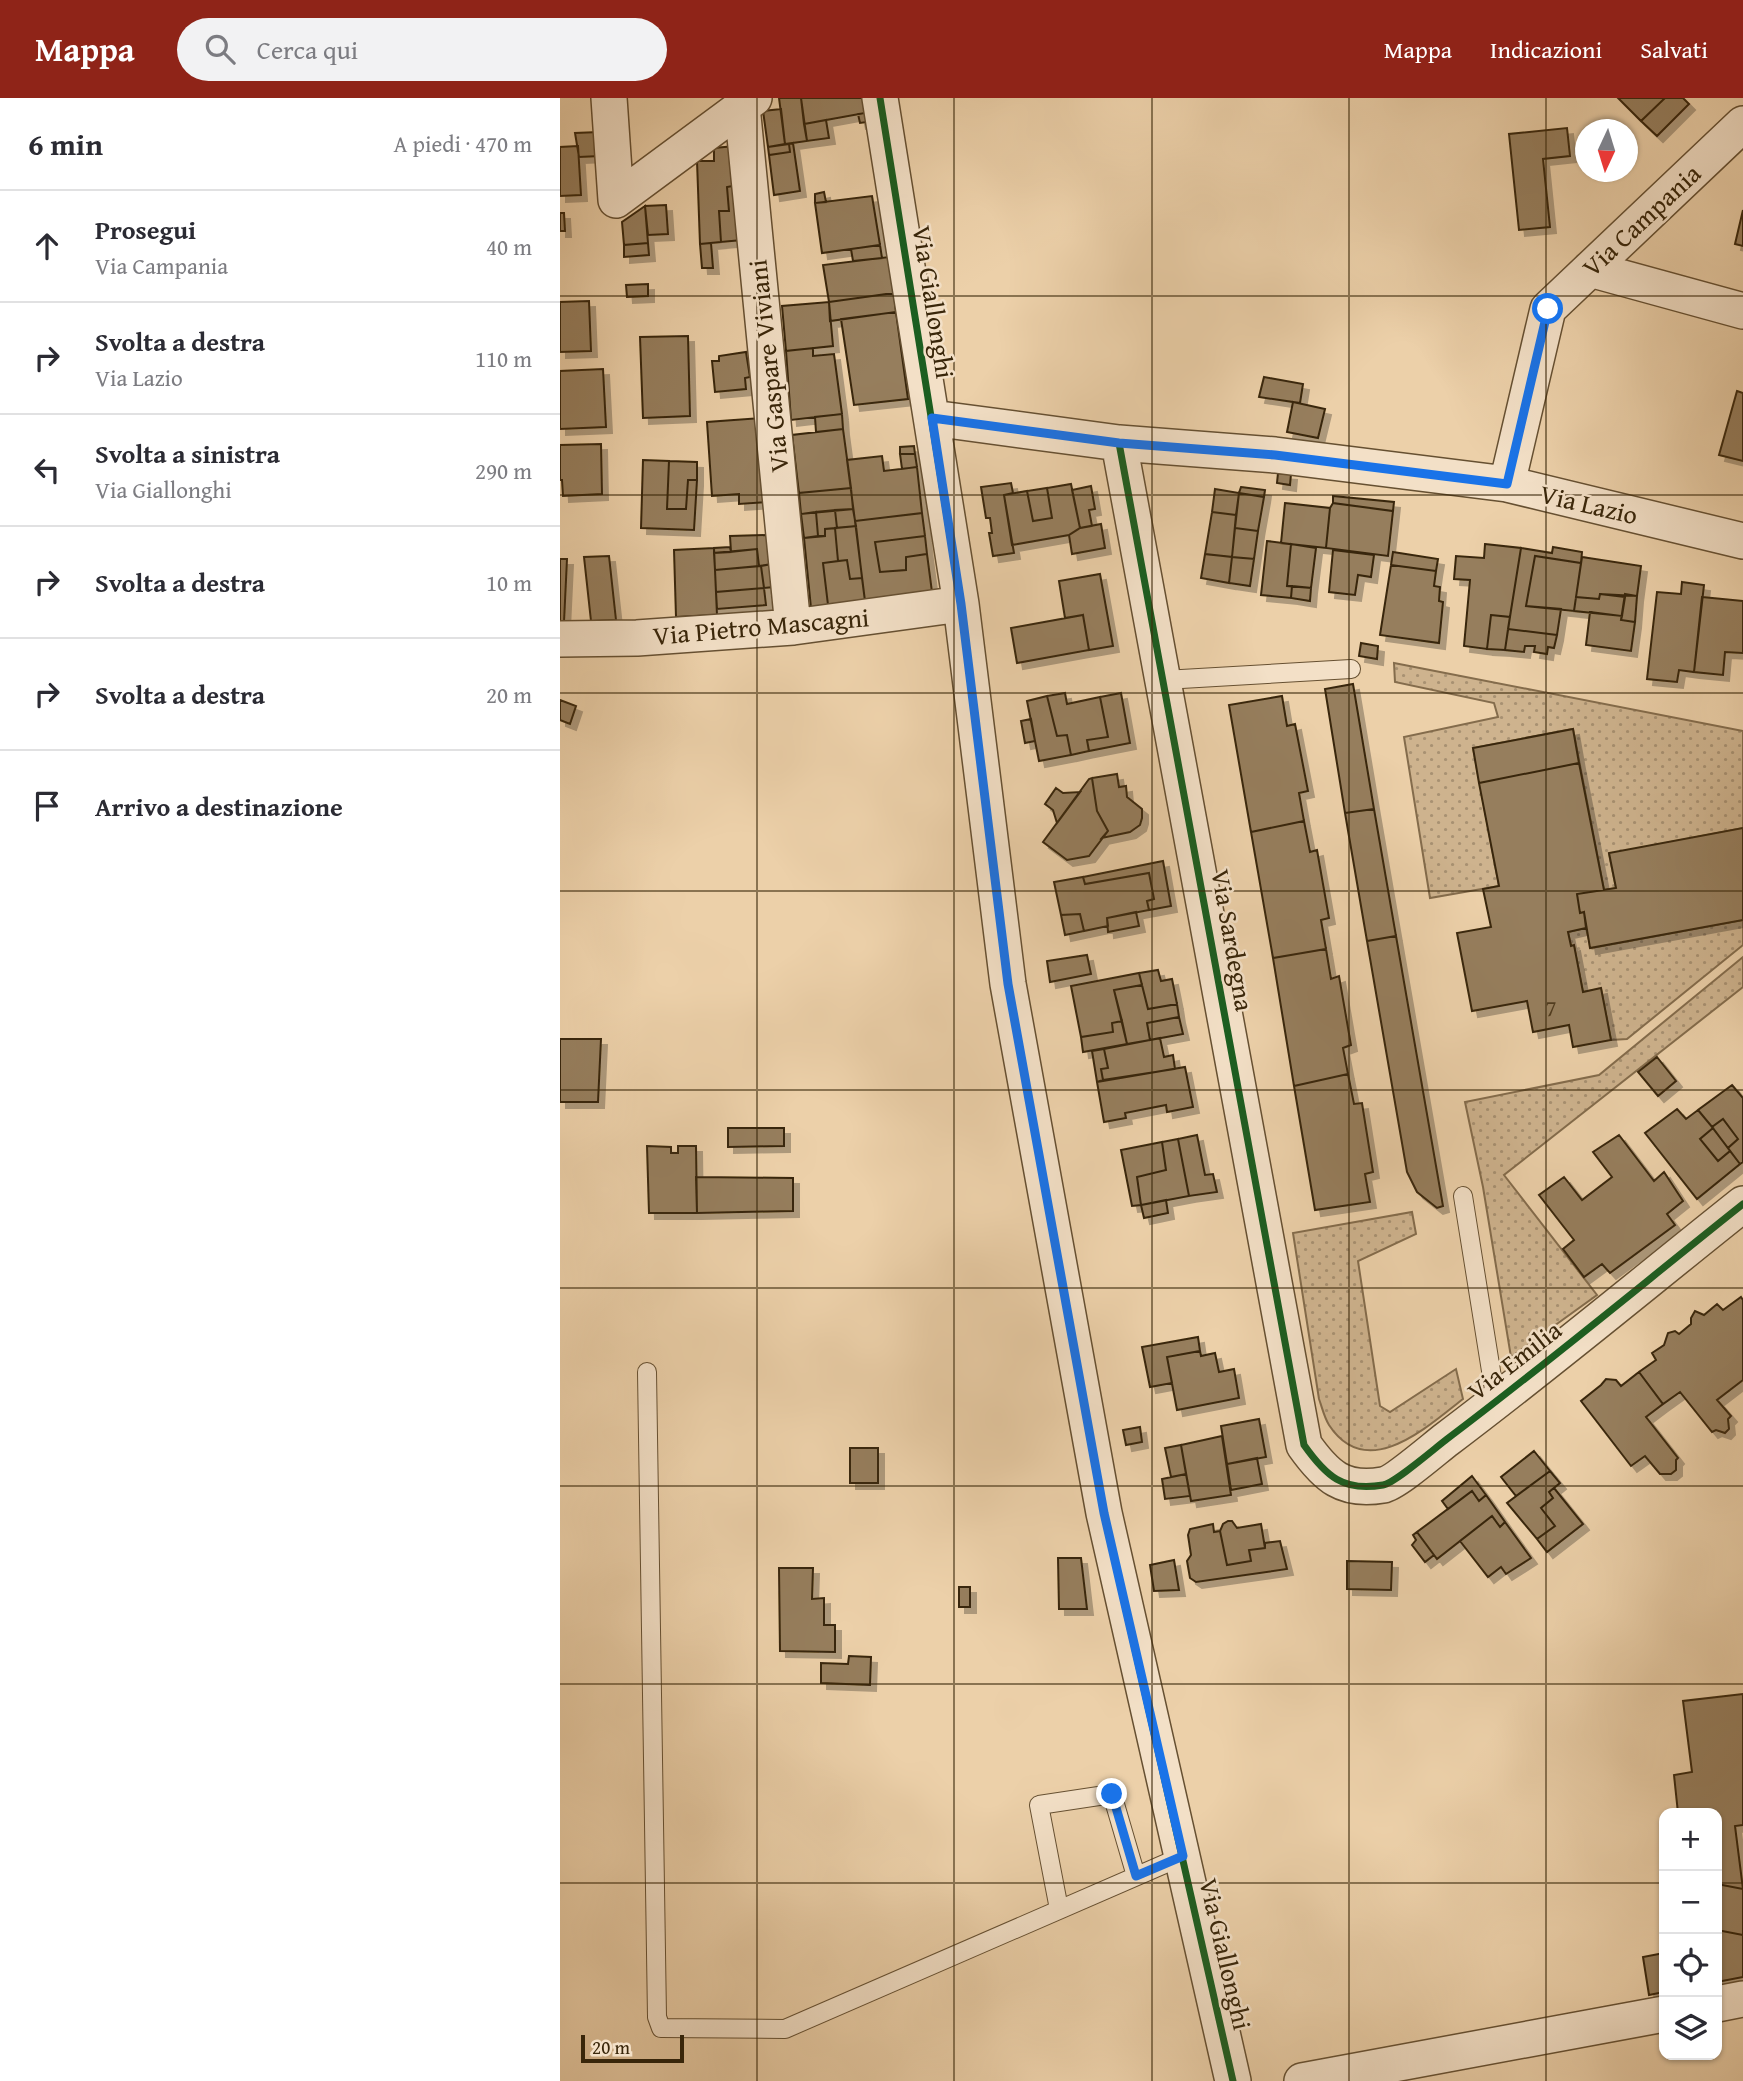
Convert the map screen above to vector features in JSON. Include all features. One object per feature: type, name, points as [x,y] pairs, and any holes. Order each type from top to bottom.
[{"type":"street","name":"Via Gaspare Viviani","points":[[608,98],[616,200],[748,102]]},
{"type":"street","name":"Via Giallonghi","points":[[880,98],[961,604],[1008,984],[1104,1513],[1233,2081]]},
{"type":"street","name":"Via Gaspare Viviani","points":[[748,102],[793,627]]},
{"type":"street","name":"Via Campania","points":[[1507,484],[1548,309],[1743,124]]},
{"type":"street","points":[[1590,269],[1743,311]]},
{"type":"street","name":"Via Lazio","points":[[932,418],[1119,443],[1275,455],[1507,484],[1743,541]]},
{"type":"street","name":"Via Sardegna","points":[[1119,443],[1304,1445]]},
{"type":"street","name":"Via Pietro Mascagni","points":[[560,639],[637,638],[793,627],[961,604]]},
{"type":"street","name":"Via Emilia","points":[[1304,1445],[1319,1466],[1338,1482],[1359,1487],[1386,1485],[1496,1402],[1743,1204]]},
{"type":"street","points":[[1722,2003],[1743,1999]]},
{"type":"street","points":[[1302,2081],[1659,2015]]},
{"type":"lane","points":[[1164,680],[1351,669]]},
{"type":"lane","points":[[1463,1196],[1496,1402]]},
{"type":"lane","points":[[647,1372],[657,2017],[661,2028],[785,2029],[1183,1856]]},
{"type":"lane","points":[[1059,1909],[1039,1805],[1112,1794],[1136,1876]]},
{"type":"shaded area","points":[[1394,663],[1743,731],[1743,828],[1609,854],[1616,888],[1604,890],[1573,729],[1473,748],[1499,886],[1430,898],[1404,737],[1498,717],[1494,703],[1395,682]]},
{"type":"shaded area","points":[[1743,920],[1743,945],[1627,1039],[1611,1040],[1601,989],[1583,992],[1574,946],[1571,946],[1568,932],[1586,928],[1591,948]]},
{"type":"shaded area","points":[[1743,957],[1743,987],[1504,1175],[1597,1295],[1511,1357],[1483,1187],[1465,1102],[1599,1075]]},
{"type":"shaded area","points":[[1412,1212],[1416,1234],[1358,1261],[1380,1406],[1390,1412],[1456,1369],[1463,1399],[1415,1435],[1397,1444],[1379,1450],[1361,1449],[1344,1442],[1324,1415],[1319,1399],[1293,1233]]},
{"type":"building","points":[[779,98],[801,98],[807,141],[785,144]]},
{"type":"building","points":[[801,98],[863,98],[865,113],[804,124]]},
{"type":"building","points":[[1618,98],[1665,98],[1641,121]]},
{"type":"building","points":[[1665,98],[1683,98],[1689,104],[1657,136],[1641,121]]},
{"type":"building","points":[[781,109],[785,144],[768,147],[763,111]]},
{"type":"building","points":[[865,113],[867,122],[860,123],[858,114]]},
{"type":"building","points":[[826,120],[829,138],[807,141],[804,124]]},
{"type":"building","points":[[1567,128],[1570,156],[1543,159],[1550,227],[1519,230],[1509,134]]},
{"type":"building","points":[[599,132],[600,156],[579,157],[575,133]]},
{"type":"building","points":[[793,143],[800,191],[774,195],[769,155],[790,152],[789,144]]},
{"type":"building","points":[[789,144],[790,152],[769,155],[768,147]]},
{"type":"building","points":[[578,146],[581,195],[560,196],[560,147]]},
{"type":"building","points":[[735,146],[738,185],[727,187],[729,211],[719,211],[721,242],[700,244],[697,161],[714,161],[714,148]]},
{"type":"building","points":[[738,185],[742,240],[721,242],[719,211],[729,211],[727,187]]},
{"type":"building","points":[[824,192],[826,202],[815,203],[815,194]]},
{"type":"building","points":[[872,196],[880,245],[822,253],[815,203]]},
{"type":"building","points":[[666,205],[668,234],[648,235],[645,206]]},
{"type":"building","points":[[645,206],[648,243],[624,245],[622,222]]},
{"type":"building","points":[[1743,210],[1743,246],[1735,244]]},
{"type":"building","points":[[560,213],[564,213],[565,231],[560,231]]},
{"type":"building","points":[[648,243],[649,255],[624,257],[624,245]]},
{"type":"building","points":[[711,243],[713,268],[702,268],[700,244]]},
{"type":"building","points":[[880,245],[882,258],[853,261],[851,249]]},
{"type":"building","points":[[889,257],[894,293],[829,302],[823,265]]},
{"type":"building","points":[[648,284],[648,296],[627,297],[626,285]]},
{"type":"building","points":[[894,293],[896,312],[830,321],[829,302]]},
{"type":"building","points":[[589,301],[591,351],[560,352],[560,302]]},
{"type":"building","points":[[829,302],[833,346],[786,351],[782,306]]},
{"type":"building","points":[[896,312],[908,399],[854,405],[841,319]]},
{"type":"building","points":[[688,336],[690,416],[643,418],[640,337]]},
{"type":"building","points":[[813,348],[813,356],[834,354],[842,414],[791,420],[786,351]]},
{"type":"building","points":[[746,352],[750,377],[745,378],[746,389],[715,392],[712,361],[719,361],[719,356]]},
{"type":"building","points":[[603,369],[606,427],[560,429],[560,371]]},
{"type":"building","points":[[1264,377],[1303,384],[1300,403],[1259,397]]},
{"type":"building","points":[[1737,391],[1743,393],[1743,461],[1719,455]]},
{"type":"building","points":[[1293,402],[1325,409],[1318,438],[1287,432]]},
{"type":"building","points":[[842,414],[843,429],[816,432],[815,417]]},
{"type":"building","points":[[761,418],[767,502],[739,504],[739,494],[712,496],[707,422]]},
{"type":"building","points":[[843,429],[851,488],[799,493],[792,435]]},
{"type":"building","points":[[601,444],[602,494],[563,496],[560,445]]},
{"type":"building","points":[[914,446],[915,454],[900,454],[900,447]]},
{"type":"building","points":[[900,454],[915,454],[917,467],[902,469]]},
{"type":"building","points":[[882,456],[884,471],[917,467],[922,513],[855,521],[847,460]]},
{"type":"building","points":[[643,460],[669,461],[667,509],[686,509],[688,480],[697,480],[694,530],[641,528]]},
{"type":"building","points":[[669,461],[697,462],[697,480],[688,480],[686,509],[667,509]]},
{"type":"building","points":[[1278,473],[1291,474],[1290,485],[1277,483]]},
{"type":"building","points":[[1011,483],[1013,493],[1004,495],[1014,553],[993,556],[989,533],[992,533],[990,518],[986,518],[981,487]]},
{"type":"building","points":[[1071,484],[1080,528],[1069,535],[1012,545],[1004,495],[1027,491],[1033,521],[1052,518],[1047,488]]},
{"type":"building","points":[[1091,486],[1095,509],[1089,510],[1092,526],[1080,528],[1072,490]]},
{"type":"building","points":[[1241,487],[1265,490],[1264,497],[1239,493]]},
{"type":"building","points":[[851,488],[853,509],[801,514],[799,493]]},
{"type":"building","points":[[1047,488],[1052,518],[1033,521],[1027,491]]},
{"type":"building","points":[[1215,489],[1239,493],[1236,515],[1212,512]]},
{"type":"building","points":[[1239,493],[1264,497],[1258,531],[1235,528]]},
{"type":"building","points":[[1333,496],[1394,502],[1393,511],[1333,503]]},
{"type":"building","points":[[1285,503],[1330,508],[1326,548],[1281,543]]},
{"type":"building","points":[[1333,503],[1393,511],[1388,556],[1326,548],[1330,508]]},
{"type":"building","points":[[853,509],[856,526],[837,528],[835,510]]},
{"type":"building","points":[[835,510],[837,528],[825,529],[825,536],[818,536],[816,512]]},
{"type":"building","points":[[816,512],[818,536],[804,538],[801,514]]},
{"type":"building","points":[[1212,512],[1236,515],[1232,557],[1205,554]]},
{"type":"building","points":[[922,513],[925,536],[875,542],[880,572],[906,570],[906,557],[927,554],[932,592],[865,601],[855,521]]},
{"type":"building","points":[[1101,524],[1105,548],[1072,554],[1069,535],[1080,528]]},
{"type":"building","points":[[856,526],[862,578],[850,579],[847,560],[838,561],[835,528]]},
{"type":"building","points":[[835,528],[838,561],[823,563],[828,605],[811,608],[804,538],[825,536],[825,529]]},
{"type":"building","points":[[1235,528],[1258,531],[1254,559],[1232,557]]},
{"type":"building","points":[[768,535],[772,564],[759,566],[757,549],[731,552],[730,536]]},
{"type":"building","points":[[925,536],[927,554],[906,557],[906,570],[880,572],[875,542]]},
{"type":"building","points":[[1267,541],[1291,544],[1287,586],[1292,586],[1291,598],[1261,595]]},
{"type":"building","points":[[1291,544],[1316,548],[1311,588],[1287,586]]},
{"type":"building","points":[[1485,544],[1521,548],[1510,617],[1491,615],[1487,649],[1464,646],[1470,580],[1454,579],[1456,556],[1484,558]]},
{"type":"building","points":[[730,547],[731,552],[714,553],[714,548]]},
{"type":"building","points":[[1553,547],[1582,552],[1581,563],[1535,556],[1526,606],[1561,609],[1557,635],[1508,629],[1521,548],[1552,553]]},
{"type":"building","points":[[714,548],[717,615],[676,617],[674,550]]},
{"type":"building","points":[[757,549],[759,566],[715,570],[714,553]]},
{"type":"building","points":[[1333,550],[1374,555],[1371,577],[1358,575],[1355,595],[1329,592]]},
{"type":"building","points":[[1393,552],[1438,559],[1436,571],[1391,565]]},
{"type":"building","points":[[1205,554],[1232,557],[1229,583],[1201,578]]},
{"type":"building","points":[[609,556],[616,620],[591,621],[584,557]]},
{"type":"building","points":[[1535,556],[1581,563],[1574,611],[1526,606]]},
{"type":"building","points":[[1232,557],[1254,559],[1250,586],[1229,583]]},
{"type":"building","points":[[1582,557],[1641,566],[1637,596],[1600,594],[1599,599],[1576,597]]},
{"type":"building","points":[[560,559],[567,559],[564,622],[560,621]]},
{"type":"building","points":[[847,560],[850,579],[862,578],[865,601],[828,605],[823,563]]},
{"type":"building","points":[[772,564],[774,587],[764,588],[761,566]]},
{"type":"building","points":[[1391,565],[1436,571],[1434,586],[1440,587],[1439,601],[1443,602],[1439,643],[1380,635]]},
{"type":"building","points":[[761,566],[764,588],[716,592],[715,570]]},
{"type":"building","points":[[1100,574],[1113,646],[1089,650],[1083,615],[1065,618],[1059,581]]},
{"type":"building","points":[[1682,582],[1704,585],[1694,672],[1679,670],[1677,682],[1647,679],[1657,592],[1681,594]]},
{"type":"building","points":[[1292,586],[1311,588],[1310,601],[1291,598]]},
{"type":"building","points":[[764,588],[766,605],[717,609],[716,592]]},
{"type":"building","points":[[1600,594],[1625,597],[1622,616],[1574,611],[1576,597],[1599,599]]},
{"type":"building","points":[[1625,594],[1637,596],[1635,622],[1621,620]]},
{"type":"building","points":[[1702,597],[1743,601],[1743,653],[1725,652],[1723,675],[1694,672]]},
{"type":"building","points":[[1590,612],[1622,616],[1621,620],[1635,622],[1631,651],[1586,645]]},
{"type":"building","points":[[1083,615],[1089,650],[1017,663],[1011,628]]},
{"type":"building","points":[[1491,615],[1510,617],[1505,650],[1487,649]]},
{"type":"building","points":[[1508,629],[1557,635],[1554,648],[1548,647],[1547,654],[1534,652],[1535,646],[1525,646],[1524,652],[1505,650]]},
{"type":"building","points":[[1361,643],[1378,646],[1377,659],[1359,656]]},
{"type":"building","points":[[1353,684],[1374,809],[1345,813],[1325,689]]},
{"type":"building","points":[[1065,693],[1067,704],[1100,697],[1108,737],[1087,740],[1089,751],[1071,755],[1067,735],[1057,736],[1047,696]]},
{"type":"building","points":[[1121,693],[1130,743],[1089,751],[1087,740],[1108,737],[1100,697]]},
{"type":"building","points":[[1047,696],[1057,736],[1067,735],[1071,755],[1039,761],[1027,701]]},
{"type":"building","points":[[1282,696],[1287,726],[1295,724],[1308,791],[1299,793],[1304,821],[1251,832],[1229,705]]},
{"type":"building","points":[[560,700],[576,706],[570,724],[560,720]]},
{"type":"building","points":[[1031,719],[1035,741],[1025,743],[1021,721]]},
{"type":"building","points":[[1573,729],[1579,763],[1479,783],[1473,748]]},
{"type":"building","points":[[1579,763],[1604,890],[1577,894],[1580,913],[1584,912],[1586,928],[1568,932],[1571,946],[1574,945],[1583,992],[1601,988],[1611,1040],[1573,1047],[1569,1025],[1533,1032],[1527,1001],[1472,1011],[1457,933],[1491,927],[1483,889],[1499,886],[1479,783]]},
{"type":"building","points":[[1117,774],[1119,787],[1126,786],[1127,797],[1142,809],[1142,818],[1140,825],[1130,832],[1102,838],[1108,831],[1097,811],[1092,778]]},
{"type":"building","points":[[1092,778],[1097,811],[1108,831],[1089,856],[1067,860],[1043,842]]},
{"type":"building","points":[[1056,788],[1063,793],[1080,792],[1057,823],[1053,810],[1045,804]]},
{"type":"building","points":[[1374,809],[1396,936],[1367,941],[1345,813]]},
{"type":"building","points":[[1304,821],[1310,852],[1317,850],[1329,918],[1321,920],[1326,949],[1273,958],[1251,832]]},
{"type":"building","points":[[1743,828],[1743,920],[1590,948],[1584,912],[1580,913],[1577,894],[1616,888],[1609,853]]},
{"type":"building","points":[[1163,861],[1171,906],[1149,910],[1147,901],[1154,899],[1149,873],[1085,884],[1083,877]]},
{"type":"building","points":[[1149,873],[1154,899],[1147,901],[1149,910],[1107,918],[1108,926],[1084,931],[1080,914],[1061,915],[1054,882],[1083,877],[1085,884]]},
{"type":"building","points":[[1136,912],[1139,926],[1108,932],[1107,918]]},
{"type":"building","points":[[1080,914],[1084,931],[1065,935],[1061,915]]},
{"type":"building","points":[[1396,936],[1443,1206],[1437,1208],[1417,1192],[1407,1172],[1367,941]]},
{"type":"building","points":[[1326,949],[1331,979],[1339,976],[1351,1045],[1343,1048],[1348,1074],[1294,1086],[1273,958]]},
{"type":"building","points":[[1087,955],[1091,974],[1050,982],[1047,961]]},
{"type":"building","points":[[1158,970],[1161,981],[1172,979],[1177,1004],[1148,1009],[1139,973]]},
{"type":"building","points":[[1139,973],[1142,985],[1114,990],[1122,1021],[1112,1023],[1113,1032],[1081,1037],[1071,986]]},
{"type":"building","points":[[1142,985],[1148,1009],[1177,1004],[1179,1017],[1147,1023],[1150,1040],[1127,1044],[1114,990]]},
{"type":"building","points":[[1179,1017],[1183,1034],[1150,1040],[1147,1023]]},
{"type":"building","points":[[1122,1021],[1127,1044],[1083,1052],[1081,1037],[1113,1032],[1112,1023]]},
{"type":"building","points":[[1160,1038],[1164,1057],[1173,1055],[1175,1069],[1103,1080],[1101,1069],[1108,1068],[1104,1049]]},
{"type":"building","points":[[560,1039],[601,1039],[598,1102],[560,1102]]},
{"type":"building","points":[[1104,1049],[1108,1068],[1101,1069],[1103,1080],[1097,1082],[1092,1051]]},
{"type":"building","points":[[1657,1057],[1676,1081],[1658,1096],[1638,1072]]},
{"type":"building","points":[[1185,1067],[1193,1107],[1167,1112],[1166,1105],[1125,1113],[1126,1118],[1104,1122],[1097,1082]]},
{"type":"building","points":[[1348,1074],[1354,1104],[1362,1103],[1373,1172],[1365,1174],[1370,1202],[1315,1210],[1294,1086]]},
{"type":"building","points":[[1732,1085],[1743,1098],[1743,1162],[1740,1164],[1728,1148],[1738,1139],[1723,1119],[1712,1127],[1698,1110]]},
{"type":"building","points":[[1677,1109],[1686,1119],[1698,1110],[1713,1128],[1700,1139],[1718,1161],[1730,1151],[1740,1164],[1697,1199],[1645,1133]]},
{"type":"building","points":[[1723,1119],[1738,1139],[1728,1148],[1712,1127]]},
{"type":"building","points":[[728,1128],[784,1128],[784,1146],[728,1147]]},
{"type":"building","points":[[1713,1128],[1730,1151],[1718,1161],[1700,1139]]},
{"type":"building","points":[[1197,1135],[1205,1175],[1213,1174],[1217,1192],[1189,1196],[1178,1139]]},
{"type":"building","points":[[1619,1135],[1654,1181],[1664,1172],[1683,1201],[1667,1214],[1675,1225],[1610,1273],[1602,1264],[1584,1277],[1563,1249],[1574,1240],[1539,1195],[1564,1177],[1582,1200],[1612,1177],[1593,1152]]},
{"type":"building","points":[[1178,1139],[1189,1196],[1141,1205],[1137,1177],[1166,1170],[1162,1142]]},
{"type":"building","points":[[1162,1142],[1166,1170],[1137,1177],[1141,1205],[1132,1206],[1121,1150]]},
{"type":"building","points":[[647,1146],[671,1147],[671,1153],[678,1153],[678,1146],[696,1146],[697,1213],[649,1213]]},
{"type":"building","points":[[696,1177],[793,1178],[793,1211],[697,1213]]},
{"type":"building","points":[[1166,1200],[1168,1213],[1144,1218],[1141,1205]]},
{"type":"building","points":[[1741,1297],[1743,1380],[1717,1400],[1731,1416],[1728,1419],[1729,1429],[1725,1433],[1716,1430],[1712,1432],[1680,1392],[1663,1404],[1639,1372],[1656,1360],[1652,1353],[1664,1345],[1668,1333],[1675,1331],[1679,1334],[1691,1324],[1695,1311],[1704,1315],[1717,1304],[1723,1310]]},
{"type":"building","points":[[1198,1337],[1200,1351],[1167,1357],[1172,1383],[1150,1387],[1142,1347]]},
{"type":"building","points":[[1200,1351],[1201,1356],[1215,1353],[1219,1372],[1234,1369],[1239,1398],[1177,1410],[1167,1357]]},
{"type":"building","points":[[1639,1372],[1663,1404],[1646,1417],[1678,1458],[1676,1470],[1671,1474],[1660,1474],[1645,1456],[1631,1466],[1581,1401],[1606,1379],[1616,1380],[1621,1386]]},
{"type":"building","points":[[1259,1419],[1266,1457],[1227,1464],[1221,1426]]},
{"type":"building","points":[[1140,1427],[1142,1442],[1126,1445],[1123,1430]]},
{"type":"building","points":[[1222,1436],[1231,1495],[1191,1501],[1181,1445]]},
{"type":"building","points":[[1181,1445],[1186,1474],[1171,1477],[1165,1448]]},
{"type":"building","points":[[850,1448],[878,1448],[878,1483],[850,1483]]},
{"type":"building","points":[[1534,1451],[1550,1471],[1516,1496],[1501,1477]]},
{"type":"building","points":[[1257,1458],[1262,1484],[1231,1490],[1227,1464]]},
{"type":"building","points":[[1550,1471],[1560,1483],[1549,1492],[1553,1498],[1541,1508],[1555,1526],[1537,1539],[1507,1503]]},
{"type":"building","points":[[1186,1474],[1190,1496],[1165,1499],[1162,1479]]},
{"type":"building","points":[[1472,1476],[1486,1495],[1479,1501],[1472,1491],[1448,1509],[1442,1501]]},
{"type":"building","points":[[1554,1488],[1583,1524],[1547,1552],[1537,1539],[1555,1526],[1541,1508],[1553,1498],[1549,1492]]},
{"type":"building","points":[[1472,1491],[1479,1501],[1486,1495],[1505,1522],[1500,1527],[1492,1516],[1437,1559],[1417,1532]]},
{"type":"building","points":[[1492,1516],[1500,1527],[1505,1522],[1531,1558],[1506,1574],[1501,1567],[1488,1577],[1460,1541]]},
{"type":"building","points":[[1228,1521],[1232,1521],[1237,1528],[1261,1524],[1265,1548],[1249,1550],[1251,1561],[1227,1565],[1220,1531]]},
{"type":"building","points":[[1213,1524],[1214,1532],[1220,1531],[1227,1565],[1251,1561],[1249,1550],[1265,1548],[1265,1543],[1280,1541],[1287,1569],[1196,1582],[1190,1578],[1187,1561],[1191,1555],[1188,1535],[1190,1529]]},
{"type":"building","points":[[1417,1532],[1434,1555],[1425,1562],[1412,1545],[1416,1540],[1413,1535]]},
{"type":"building","points":[[1058,1558],[1081,1558],[1087,1609],[1059,1609]]},
{"type":"building","points":[[1174,1560],[1179,1590],[1154,1591],[1150,1565]]},
{"type":"building","points":[[1347,1561],[1392,1562],[1391,1590],[1347,1589]]},
{"type":"building","points":[[779,1568],[813,1568],[812,1599],[824,1598],[824,1625],[835,1625],[835,1652],[780,1651]]},
{"type":"building","points":[[959,1587],[970,1587],[970,1607],[959,1607]]},
{"type":"building","points":[[849,1656],[871,1657],[870,1685],[821,1683],[821,1663],[848,1664]]},
{"type":"building","points":[[1743,1694],[1743,1825],[1735,1826],[1743,1889],[1722,1885],[1722,1808],[1677,1808],[1674,1775],[1692,1772],[1683,1701]]},
{"type":"building","points":[[1722,1885],[1743,1889],[1743,1935],[1722,1931]]},
{"type":"building","points":[[1722,1931],[1743,1935],[1743,1977],[1722,1981]]},
{"type":"building","points":[[1659,1954],[1659,1993],[1649,1995],[1643,1957]]},
{"type":"cycle path","points":[[880,98],[961,604],[1008,984],[1104,1513],[1233,2081]]},
{"type":"cycle path","points":[[1119,443],[1304,1445],[1312,1456],[1328,1473],[1346,1484],[1369,1487],[1389,1483],[1522,1381],[1743,1204]]},
{"type":"route","points":[[1112,1794],[1136,1876],[1183,1856],[1104,1513],[1008,984],[961,604],[932,418],[1119,443],[1275,455],[1507,484],[1548,309]]}]
